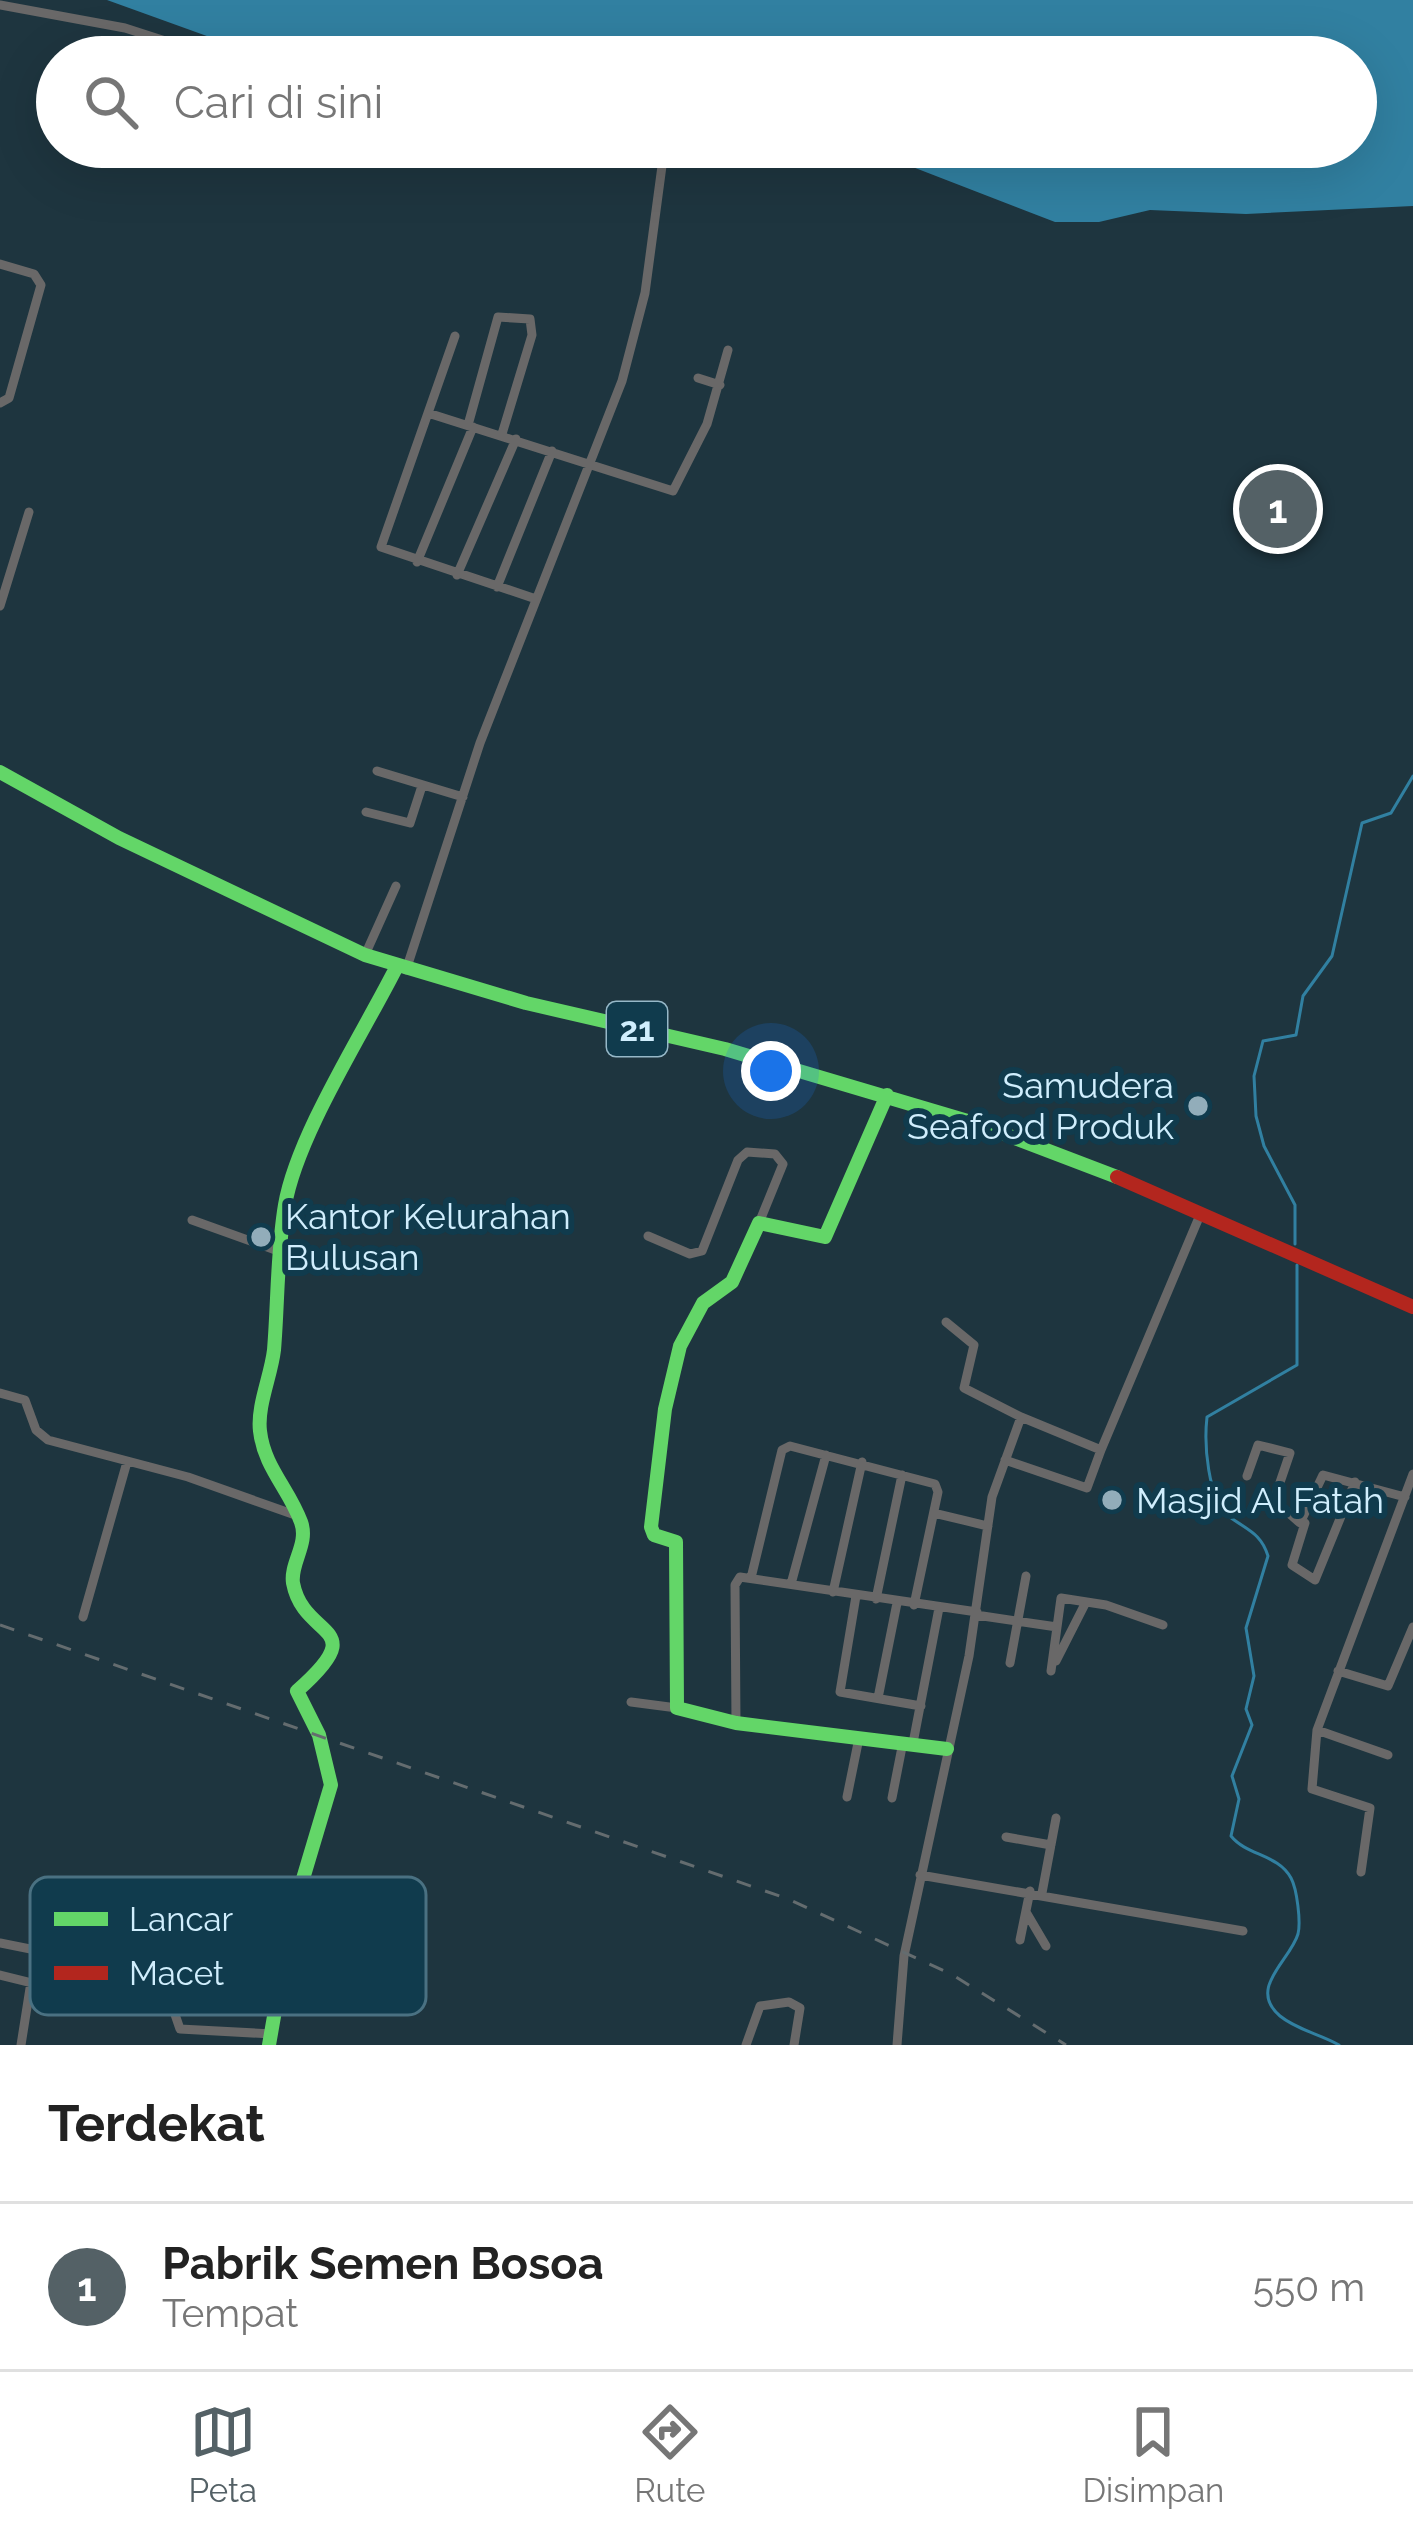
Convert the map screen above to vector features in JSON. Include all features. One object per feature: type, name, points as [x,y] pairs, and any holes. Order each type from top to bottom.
[{"type":"main road","name":"21","points":[[0,772],[119,838],[365,955],[887,1095],[1047,1149],[1413,1307]]},
{"type":"main road","points":[[303,1877],[332,1778],[319,1735],[298,1700],[302,1682],[330,1662],[333,1646],[328,1629],[303,1606],[292,1580],[303,1544],[298,1516],[269,1466],[260,1427],[273,1357],[285,1203],[298,1160],[402,968]]},
{"type":"main road","points":[[887,1095],[825,1237],[759,1223],[734,1278],[724,1292],[704,1301],[694,1317],[665,1412],[651,1527],[654,1535],[676,1542],[677,1708],[736,1723],[947,1749]]},
{"type":"street","points":[[0,5],[150,36]]},
{"type":"street","points":[[402,968],[536,598],[591,464],[640,318],[662,168]]},
{"type":"street","points":[[0,264],[34,274],[41,285],[9,398],[0,403]]},
{"type":"street","points":[[417,562],[471,426],[498,316],[530,319],[532,335],[502,434]]},
{"type":"street","points":[[455,336],[381,543],[383,549],[417,562],[536,598]]},
{"type":"street","points":[[430,414],[673,490],[720,385],[728,350]]},
{"type":"street","points":[[698,378],[720,385]]},
{"type":"street","points":[[457,574],[516,439]]},
{"type":"street","points":[[497,586],[552,451]]},
{"type":"street","points":[[0,606],[29,512]]},
{"type":"street","points":[[377,771],[463,797]]},
{"type":"street","points":[[366,812],[410,823],[422,786]]},
{"type":"street","points":[[365,955],[396,886]]},
{"type":"street","points":[[648,1236],[690,1254],[702,1251],[737,1160],[747,1152],[775,1154],[783,1164],[759,1223]]},
{"type":"street","points":[[1005,1460],[1082,1488],[1089,1486],[1201,1212]]},
{"type":"street","points":[[192,1220],[281,1252]]},
{"type":"street","points":[[946,1322],[974,1345],[964,1388],[1101,1450]]},
{"type":"street","points":[[0,1393],[25,1400],[36,1430],[48,1440],[188,1477],[298,1516]]},
{"type":"street","points":[[897,2045],[904,1956],[976,1613],[988,1526],[1021,1417]]},
{"type":"street","points":[[1246,1476],[1258,1445],[1290,1453],[1274,1500],[1292,1521],[1306,1521]]},
{"type":"street","points":[[751,1578],[782,1450],[790,1446],[935,1484],[934,1513],[914,1605]]},
{"type":"street","points":[[791,1584],[826,1455]]},
{"type":"street","points":[[83,1617],[127,1462]]},
{"type":"street","points":[[833,1592],[862,1462]]},
{"type":"street","points":[[1355,1482],[1315,1580],[1292,1564],[1323,1474],[1355,1482],[1407,1503]]},
{"type":"street","points":[[1361,1872],[1370,1808],[1312,1789],[1317,1730],[1407,1503],[1413,1474]]},
{"type":"street","points":[[876,1599],[902,1475]]},
{"type":"street","points":[[934,1513],[988,1526]]},
{"type":"street","points":[[1010,1663],[1026,1576]]},
{"type":"street","points":[[736,1723],[735,1585],[740,1577],[1057,1627]]},
{"type":"street","points":[[856,1596],[838,1689],[921,1706]]},
{"type":"street","points":[[1086,1602],[1051,1671],[1061,1598],[1086,1602],[1163,1625]]},
{"type":"street","points":[[878,1699],[897,1603]]},
{"type":"street","points":[[892,1798],[921,1706],[939,1608]]},
{"type":"street","points":[[1338,1671],[1388,1686],[1413,1627]]},
{"type":"street","points":[[632,1702],[677,1708]]},
{"type":"street","points":[[1317,1730],[1388,1754]]},
{"type":"street","points":[[847,1797],[859,1738]]},
{"type":"street","points":[[1042,1893],[1056,1818]]},
{"type":"street","points":[[1006,1838],[1052,1845]]},
{"type":"street","points":[[920,1875],[1243,1930]]},
{"type":"street","points":[[1020,1940],[1030,1892]]},
{"type":"street","points":[[1026,1912],[1046,1946]]},
{"type":"street","points":[[0,1943],[30,1949]]},
{"type":"street","points":[[0,1975],[30,1982]]},
{"type":"street","points":[[21,2045],[30,1988]]},
{"type":"street","points":[[746,2045],[760,2006],[789,2002],[800,2008],[794,2045]]},
{"type":"street","points":[[175,2015],[180,2029],[270,2040]]},
{"type":"water","points":[[107,0],[1413,0],[1413,206],[1246,214],[1150,210],[1099,222],[1055,222],[915,168],[1377,168],[1377,36],[207,36]]},
{"type":"waterway","points":[[1295,1244],[1295,1205],[1264,1146],[1256,1116],[1254,1076],[1263,1041],[1296,1035],[1303,996],[1332,956],[1362,823],[1391,813],[1413,776]]},
{"type":"waterway","points":[[1297,1265],[1297,1365],[1207,1417],[1206,1441],[1212,1484],[1222,1509],[1257,1537],[1268,1556],[1246,1628],[1254,1676],[1246,1709],[1252,1725],[1232,1776],[1239,1799],[1231,1836],[1278,1864],[1295,1890],[1298,1934],[1269,1985],[1271,2006],[1287,2021],[1339,2045]]},
{"type":"railway","points":[[0,1625],[788,1899],[951,1974],[1066,2045]]},
{"type":"traffic: fast","points":[[0,772],[119,838],[365,955],[526,1003],[725,1049],[981,1125],[1117,1177]]},
{"type":"traffic: fast","points":[[304,1877],[331,1785],[319,1735],[297,1691],[330,1654],[332,1642],[299,1602],[293,1583],[303,1530],[266,1456],[260,1411],[274,1350],[282,1223],[292,1177],[333,1084],[397,966]]},
{"type":"traffic: fast","points":[[887,1095],[825,1237],[759,1223],[732,1282],[703,1303],[680,1346],[665,1409],[651,1527],[654,1535],[676,1542],[677,1708],[736,1723],[947,1749]]},
{"type":"traffic: fast","points":[[269,2045],[274,2015]]},
{"type":"traffic: jam","points":[[1117,1177],[1413,1307]]},
{"type":"place","name":"Pabrik Semen Bosoa","points":[[1278,509]]},
{"type":"place","name":"Samudera Seafood Produk","points":[[1198,1106]]},
{"type":"place","name":"Kantor Kelurahan Bulusan","points":[[261,1237]]},
{"type":"place","name":"Masjid Al Fatah","points":[[1112,1500]]}]
